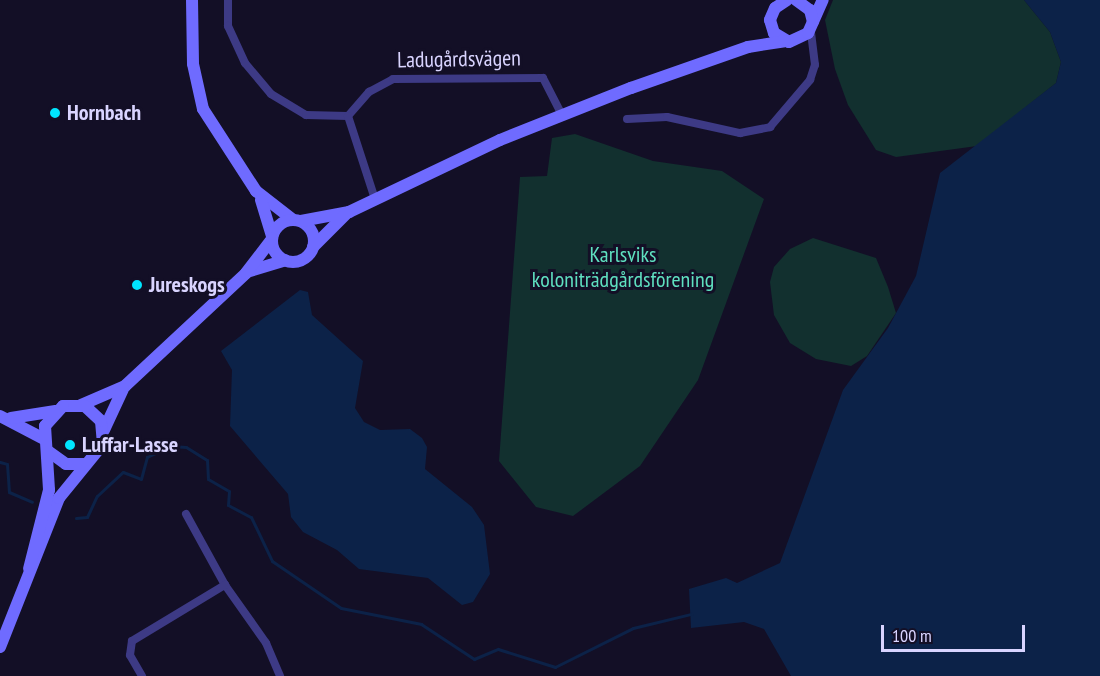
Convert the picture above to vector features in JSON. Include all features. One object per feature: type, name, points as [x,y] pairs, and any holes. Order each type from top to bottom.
[{"type":"main road","points":[[192,0],[193,64],[203,109],[256,191],[272,237],[285,260]]},
{"type":"main road","points":[[748,47],[770,10],[786,0]]},
{"type":"main road","points":[[801,0],[812,26]]},
{"type":"main road","points":[[246,273],[285,260],[300,260],[349,212],[562,116],[748,47],[789,41],[812,26],[823,0]]},
{"type":"main road","points":[[770,10],[789,41]]},
{"type":"main road","points":[[256,191],[312,231],[313,247]]},
{"type":"main road","points":[[0,647],[59,498],[84,464],[101,448],[104,430],[126,386],[246,273],[272,237],[296,220],[349,212]]},
{"type":"main road","points":[[4,417],[55,411],[81,405],[126,386]]},
{"type":"main road","points":[[81,405],[96,414],[104,430]]},
{"type":"main road","points":[[29,569],[49,490],[48,451],[44,439],[55,411]]},
{"type":"main road","points":[[4,417],[44,439]]},
{"type":"main road","points":[[48,451],[62,463],[84,464]]},
{"type":"street","points":[[228,0],[234,44],[271,94],[306,115],[348,116],[375,199]]},
{"type":"street","points":[[627,119],[667,117],[740,133],[770,127],[810,80],[815,65],[810,48],[812,26]]},
{"type":"street","points":[[789,41],[810,48]]},
{"type":"street","name":"Ladugårdsvägen","points":[[348,116],[369,92],[393,79],[543,78],[554,94],[562,116]]},
{"type":"street","points":[[186,514],[225,585],[266,643],[280,676]]},
{"type":"street","points":[[142,676],[130,655],[132,641],[225,585]]},
{"type":"green space","points":[[833,0],[1024,0],[1050,32],[1061,62],[1056,83],[977,146],[896,157],[876,150],[848,105],[835,69],[825,20]]},
{"type":"green space","name":"Karlsviks koloniträdgårdsförening","points":[[575,134],[653,161],[722,171],[764,199],[698,380],[640,466],[573,516],[536,507],[499,461],[520,177],[547,176],[552,138]]},
{"type":"green space","points":[[813,238],[876,258],[896,313],[867,356],[851,366],[816,359],[790,343],[774,315],[770,282],[774,267],[790,249]]},
{"type":"water","points":[[1024,0],[1100,0],[1100,676],[791,676],[764,629],[744,622],[691,628],[689,589],[726,578],[737,583],[780,563],[843,390],[888,328],[916,276],[940,173],[1056,83],[1061,62],[1050,32]]},
{"type":"water","points":[[300,290],[308,292],[312,315],[363,361],[355,408],[364,422],[380,430],[410,429],[422,438],[427,447],[425,469],[472,507],[484,525],[490,574],[473,602],[462,605],[428,578],[359,569],[337,550],[303,532],[291,517],[288,494],[230,426],[232,370],[221,351]]},
{"type":"waterway","points":[[76,518],[87,517],[97,496],[123,472],[141,479],[147,457],[171,446],[186,447],[207,460],[208,479],[229,491],[228,505],[251,517],[272,561],[341,608],[421,624],[474,659],[498,649],[555,667],[633,628],[691,614]]},
{"type":"waterway","points":[[0,462],[7,464],[9,492],[32,502]]},
{"type":"place","name":"Hornbach","points":[[55,113]]},
{"type":"place","name":"Jureskogs","points":[[137,285]]},
{"type":"place","name":"Luffar-Lasse","points":[[70,445]]}]
